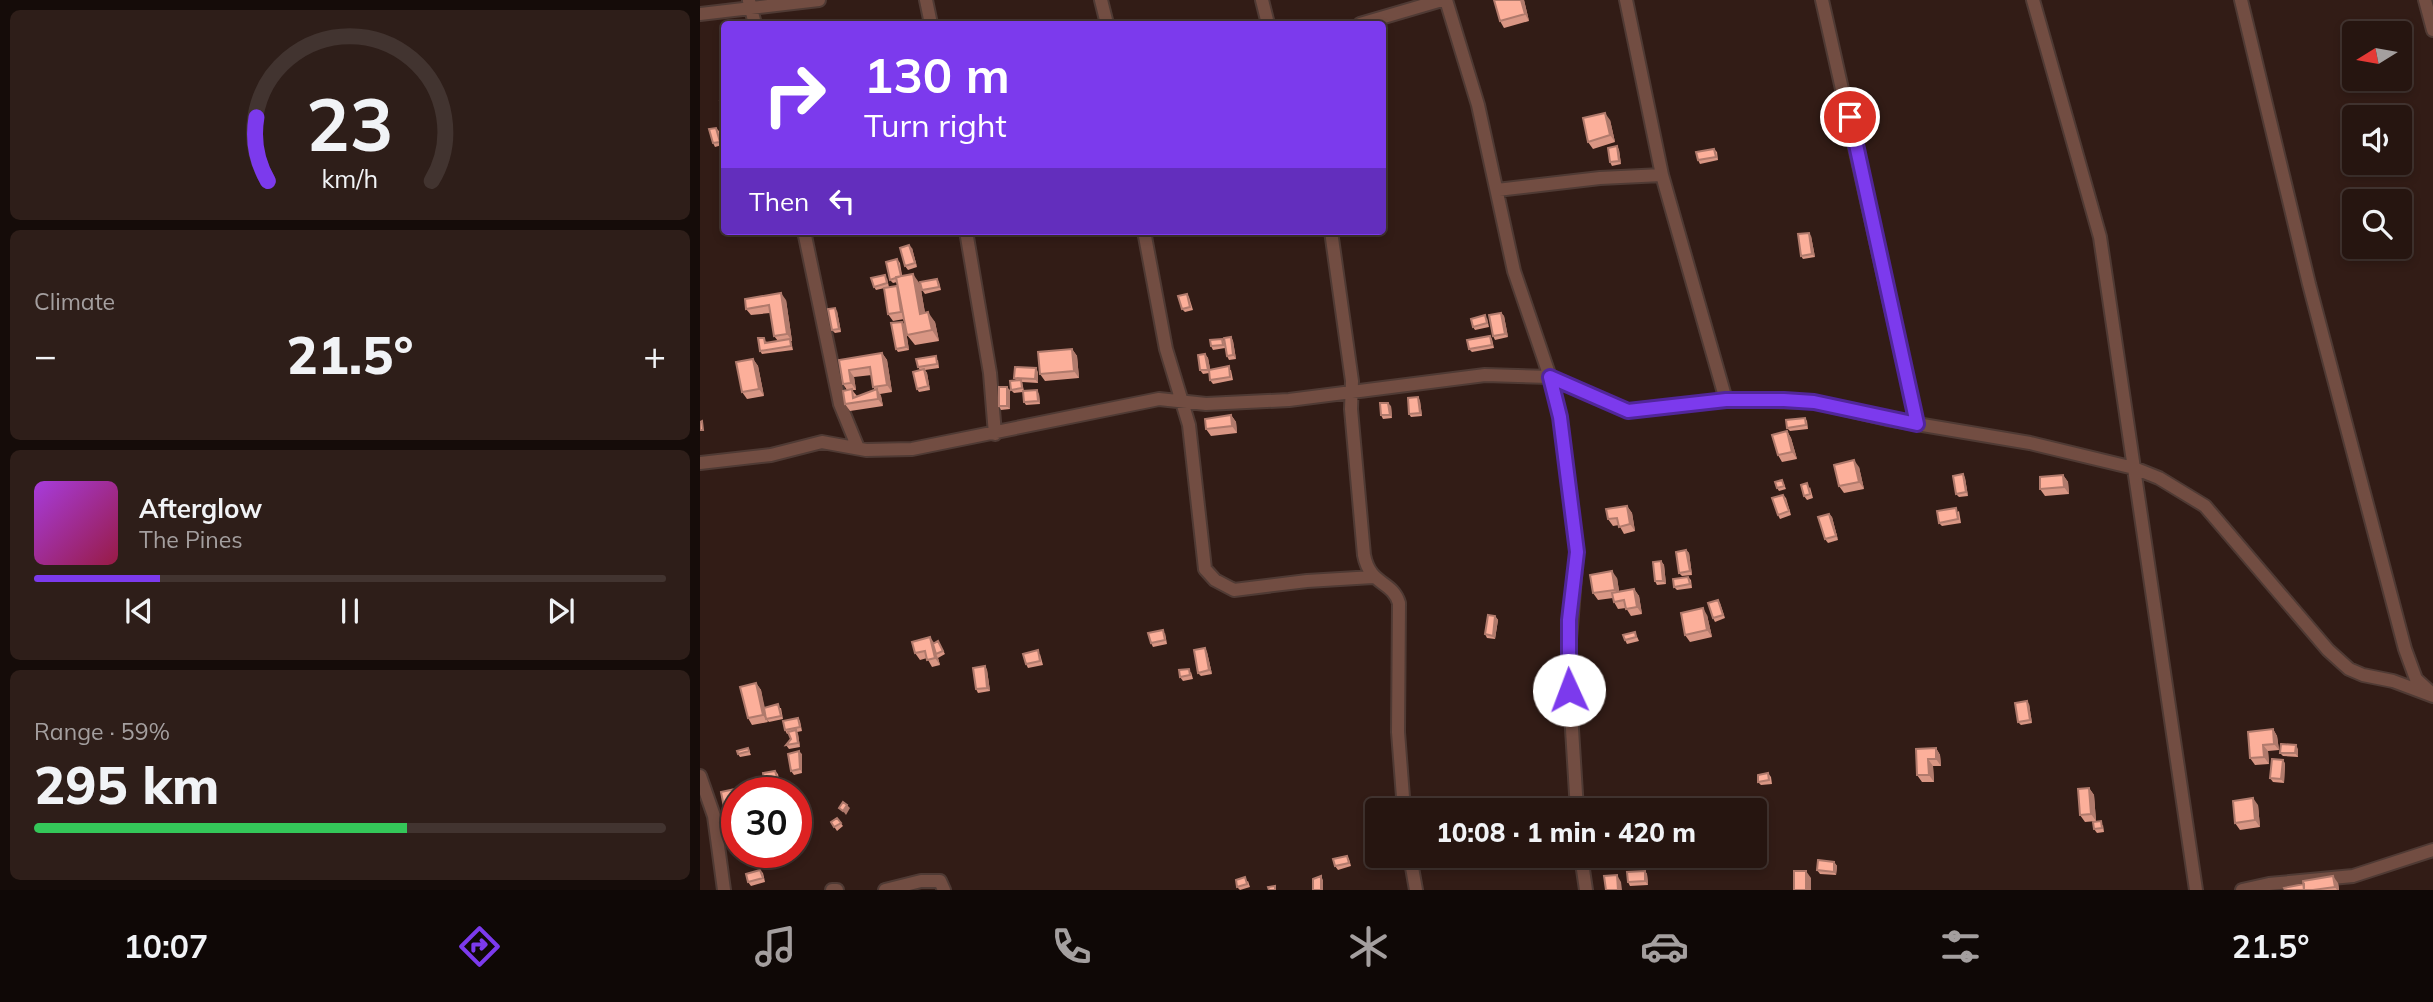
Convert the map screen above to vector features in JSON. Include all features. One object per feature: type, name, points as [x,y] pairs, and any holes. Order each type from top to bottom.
[{"type":"street","points":[[700,14],[749,3],[819,0]]},
{"type":"street","points":[[926,0],[930,21]]},
{"type":"street","points":[[1101,0],[1106,21]]},
{"type":"street","points":[[1262,0],[1267,21]]},
{"type":"street","points":[[1370,21],[1444,0],[1478,105],[1514,271],[1550,377],[1560,417],[1577,552],[1567,664],[1576,798]]},
{"type":"street","points":[[1626,0],[1662,175],[1726,400]]},
{"type":"street","points":[[1822,0],[1917,424]]},
{"type":"street","points":[[2033,0],[2100,237],[2196,890]]},
{"type":"street","points":[[2241,0],[2309,284],[2405,649],[2416,679],[2433,695]]},
{"type":"street","points":[[2425,0],[2433,30]]},
{"type":"street","points":[[749,3],[754,21]]},
{"type":"street","points":[[1497,190],[1600,177],[1662,175]]},
{"type":"street","points":[[805,235],[840,404],[858,448]]},
{"type":"street","points":[[967,235],[989,373],[995,434]]},
{"type":"street","points":[[1145,235],[1166,349],[1189,425],[1202,520],[1204,563],[1215,580],[1234,590],[1307,580],[1360,580],[1373,577]]},
{"type":"street","points":[[1332,235],[1352,381],[1350,393],[1364,555],[1367,570],[1393,592],[1399,603],[1398,732],[1403,798]]},
{"type":"street","points":[[700,463],[771,455],[822,442],[858,448],[912,449],[1151,400],[1180,400],[1206,404],[1289,401],[1485,375],[1525,374],[1550,377],[1628,411],[1726,400],[1814,402],[1917,424],[2030,443],[2134,468],[2188,493],[2205,506],[2328,650],[2349,668],[2433,695]]},
{"type":"street","points":[[2416,679],[2433,675]]},
{"type":"street","points":[[700,776],[714,816],[723,890]]},
{"type":"street","points":[[2242,890],[2269,884],[2353,876],[2433,850]]},
{"type":"street","points":[[1412,868],[1416,890]]},
{"type":"street","points":[[1583,868],[1586,890]]},
{"type":"street","points":[[885,890],[931,880],[940,881],[944,890]]},
{"type":"building","points":[[1494,0],[1521,0],[1525,14],[1500,21]]},
{"type":"building","points":[[1605,113],[1610,135],[1588,142],[1583,118]]},
{"type":"building","points":[[716,128],[720,142],[713,143],[709,129]]},
{"type":"building","points":[[1617,146],[1619,161],[1610,162],[1608,148]]},
{"type":"building","points":[[1714,149],[1716,157],[1698,160],[1696,152]]},
{"type":"building","points":[[1809,233],[1812,254],[1801,256],[1798,234]]},
{"type":"building","points":[[909,245],[915,263],[905,266],[900,248]]},
{"type":"building","points":[[897,259],[901,276],[890,280],[886,262]]},
{"type":"building","points":[[913,274],[920,314],[928,312],[932,330],[907,335],[896,277]]},
{"type":"building","points":[[885,275],[887,283],[874,287],[871,278]]},
{"type":"building","points":[[937,279],[939,287],[922,290],[920,282]]},
{"type":"building","points":[[897,286],[901,312],[888,314],[884,288]]},
{"type":"building","points":[[781,293],[787,334],[774,336],[769,305],[746,309],[745,299]]},
{"type":"building","points":[[1187,294],[1190,307],[1182,309],[1178,296]]},
{"type":"building","points":[[835,308],[839,329],[832,330],[828,309]]},
{"type":"building","points":[[1501,313],[1505,334],[1493,336],[1489,315]]},
{"type":"building","points":[[1485,315],[1487,323],[1473,327],[1471,319]]},
{"type":"building","points":[[902,322],[906,347],[896,349],[891,323]]},
{"type":"building","points":[[1490,336],[1492,345],[1469,349],[1467,340]]},
{"type":"building","points":[[1231,337],[1233,355],[1227,356],[1224,338]]},
{"type":"building","points":[[758,338],[764,338],[765,343],[790,339],[791,346],[760,351]]},
{"type":"building","points":[[1222,339],[1223,345],[1211,346],[1210,340]]},
{"type":"building","points":[[1072,349],[1074,371],[1040,374],[1038,352]]},
{"type":"building","points":[[882,353],[887,385],[873,387],[870,367],[849,370],[851,383],[843,384],[839,360]]},
{"type":"building","points":[[1205,354],[1208,370],[1200,370],[1198,355]]},
{"type":"building","points":[[936,356],[937,364],[918,367],[916,359]]},
{"type":"building","points":[[753,359],[759,389],[742,392],[736,362]]},
{"type":"building","points":[[1229,366],[1230,377],[1210,380],[1209,370]]},
{"type":"building","points":[[1015,367],[1036,368],[1035,379],[1014,378]]},
{"type":"building","points":[[924,369],[928,386],[917,389],[913,372]]},
{"type":"building","points":[[1021,380],[1022,388],[1011,390],[1010,381]]},
{"type":"building","points":[[999,387],[1007,387],[1007,406],[999,406]]},
{"type":"building","points":[[852,389],[853,398],[877,389],[878,399],[845,404],[843,391]]},
{"type":"building","points":[[1037,390],[1038,401],[1024,402],[1023,391]]},
{"type":"building","points":[[1418,397],[1420,413],[1409,414],[1408,398]]},
{"type":"building","points":[[1380,403],[1388,403],[1390,415],[1381,415]]},
{"type":"building","points":[[1231,415],[1232,426],[1206,429],[1205,419]]},
{"type":"building","points":[[1805,418],[1806,425],[1787,428],[1786,420]]},
{"type":"building","points":[[1787,431],[1792,452],[1778,455],[1772,435]]},
{"type":"building","points":[[1854,460],[1859,482],[1839,486],[1834,465]]},
{"type":"building","points":[[1963,474],[1966,492],[1956,494],[1953,476]]},
{"type":"building","points":[[2063,475],[2064,487],[2040,489],[2040,477]]},
{"type":"building","points":[[1782,480],[1784,486],[1777,488],[1775,482]]},
{"type":"building","points":[[1807,483],[1810,494],[1804,496],[1801,485]]},
{"type":"building","points":[[1783,495],[1789,511],[1778,515],[1772,498]]},
{"type":"building","points":[[1627,506],[1630,524],[1619,527],[1617,518],[1608,519],[1606,509]]},
{"type":"building","points":[[1956,508],[1958,519],[1939,523],[1937,511]]},
{"type":"building","points":[[1829,514],[1836,536],[1825,539],[1818,517]]},
{"type":"building","points":[[1686,550],[1690,571],[1679,573],[1676,552]]},
{"type":"building","points":[[1661,561],[1663,581],[1655,581],[1653,562]]},
{"type":"building","points":[[1612,571],[1615,590],[1593,593],[1590,575]]},
{"type":"building","points":[[1688,577],[1690,584],[1674,587],[1673,579]]},
{"type":"building","points":[[1634,589],[1637,607],[1626,609],[1624,600],[1614,602],[1612,593]]},
{"type":"building","points":[[1718,600],[1723,615],[1713,618],[1708,603]]},
{"type":"building","points":[[1703,608],[1707,630],[1685,635],[1681,613]]},
{"type":"building","points":[[1488,615],[1495,616],[1493,636],[1485,634]]},
{"type":"building","points":[[1163,630],[1165,640],[1151,643],[1148,633]]},
{"type":"building","points":[[1635,632],[1636,637],[1625,640],[1623,635]]},
{"type":"building","points":[[930,637],[935,658],[927,660],[925,651],[915,653],[912,642]]},
{"type":"building","points":[[938,641],[943,651],[936,654],[933,644]]},
{"type":"building","points":[[1205,648],[1209,670],[1198,673],[1194,650]]},
{"type":"building","points":[[1038,650],[1040,661],[1026,664],[1023,654]]},
{"type":"building","points":[[985,666],[987,688],[976,689],[973,668]]},
{"type":"building","points":[[1189,669],[1190,675],[1180,677],[1179,670]]},
{"type":"building","points":[[756,683],[763,715],[748,718],[740,687]]},
{"type":"building","points":[[2027,701],[2030,720],[2018,722],[2015,703]]},
{"type":"building","points":[[778,704],[781,716],[766,719],[764,708]]},
{"type":"building","points":[[798,718],[800,727],[785,730],[783,721]]},
{"type":"building","points":[[2273,729],[2274,744],[2263,745],[2264,757],[2250,758],[2248,732]]},
{"type":"building","points":[[796,730],[798,743],[786,745],[791,739],[788,732]]},
{"type":"building","points":[[2281,744],[2296,745],[2295,753],[2280,753]]},
{"type":"building","points":[[748,748],[749,751],[738,754],[737,751]]},
{"type":"building","points":[[1936,748],[1936,759],[1928,759],[1929,775],[1917,775],[1916,749]]},
{"type":"building","points":[[799,751],[800,769],[791,771],[788,754]]},
{"type":"building","points":[[2272,759],[2283,760],[2281,779],[2270,778]]},
{"type":"building","points":[[775,771],[777,777],[764,777],[763,773]]},
{"type":"building","points":[[1768,773],[1769,780],[1758,782],[1758,775]]},
{"type":"building","points":[[2089,788],[2091,814],[2080,815],[2078,789]]},
{"type":"building","points":[[2253,798],[2255,820],[2235,823],[2233,801]]},
{"type":"building","points":[[843,802],[847,805],[843,811],[839,808]]},
{"type":"building","points":[[837,818],[841,823],[834,827],[831,822]]},
{"type":"building","points":[[2101,821],[2102,828],[2094,829],[2093,822]]},
{"type":"building","points":[[1347,856],[1349,863],[1335,866],[1333,859]]},
{"type":"building","points":[[1818,860],[1834,862],[1834,872],[1817,870]]},
{"type":"building","points":[[760,870],[763,878],[748,882],[746,874]]},
{"type":"building","points":[[1645,871],[1645,881],[1628,882],[1627,872]]},
{"type":"building","points":[[1794,871],[1806,871],[1806,890],[1794,890]]},
{"type":"building","points":[[1617,875],[1618,890],[1606,890],[1604,876]]},
{"type":"building","points":[[1321,876],[1321,890],[1313,890],[1313,879]]},
{"type":"building","points":[[2333,876],[2335,887],[2304,890],[2303,881]]},
{"type":"building","points":[[1245,877],[1247,884],[1237,887],[1236,880]]},
{"type":"building","points":[[2304,884],[2304,890],[2284,888]]},
{"type":"route","points":[[1569,690],[1569,620],[1577,552],[1560,417],[1550,377],[1628,411],[1726,400],[1784,400],[1814,402],[1917,424],[1850,117]]}]
